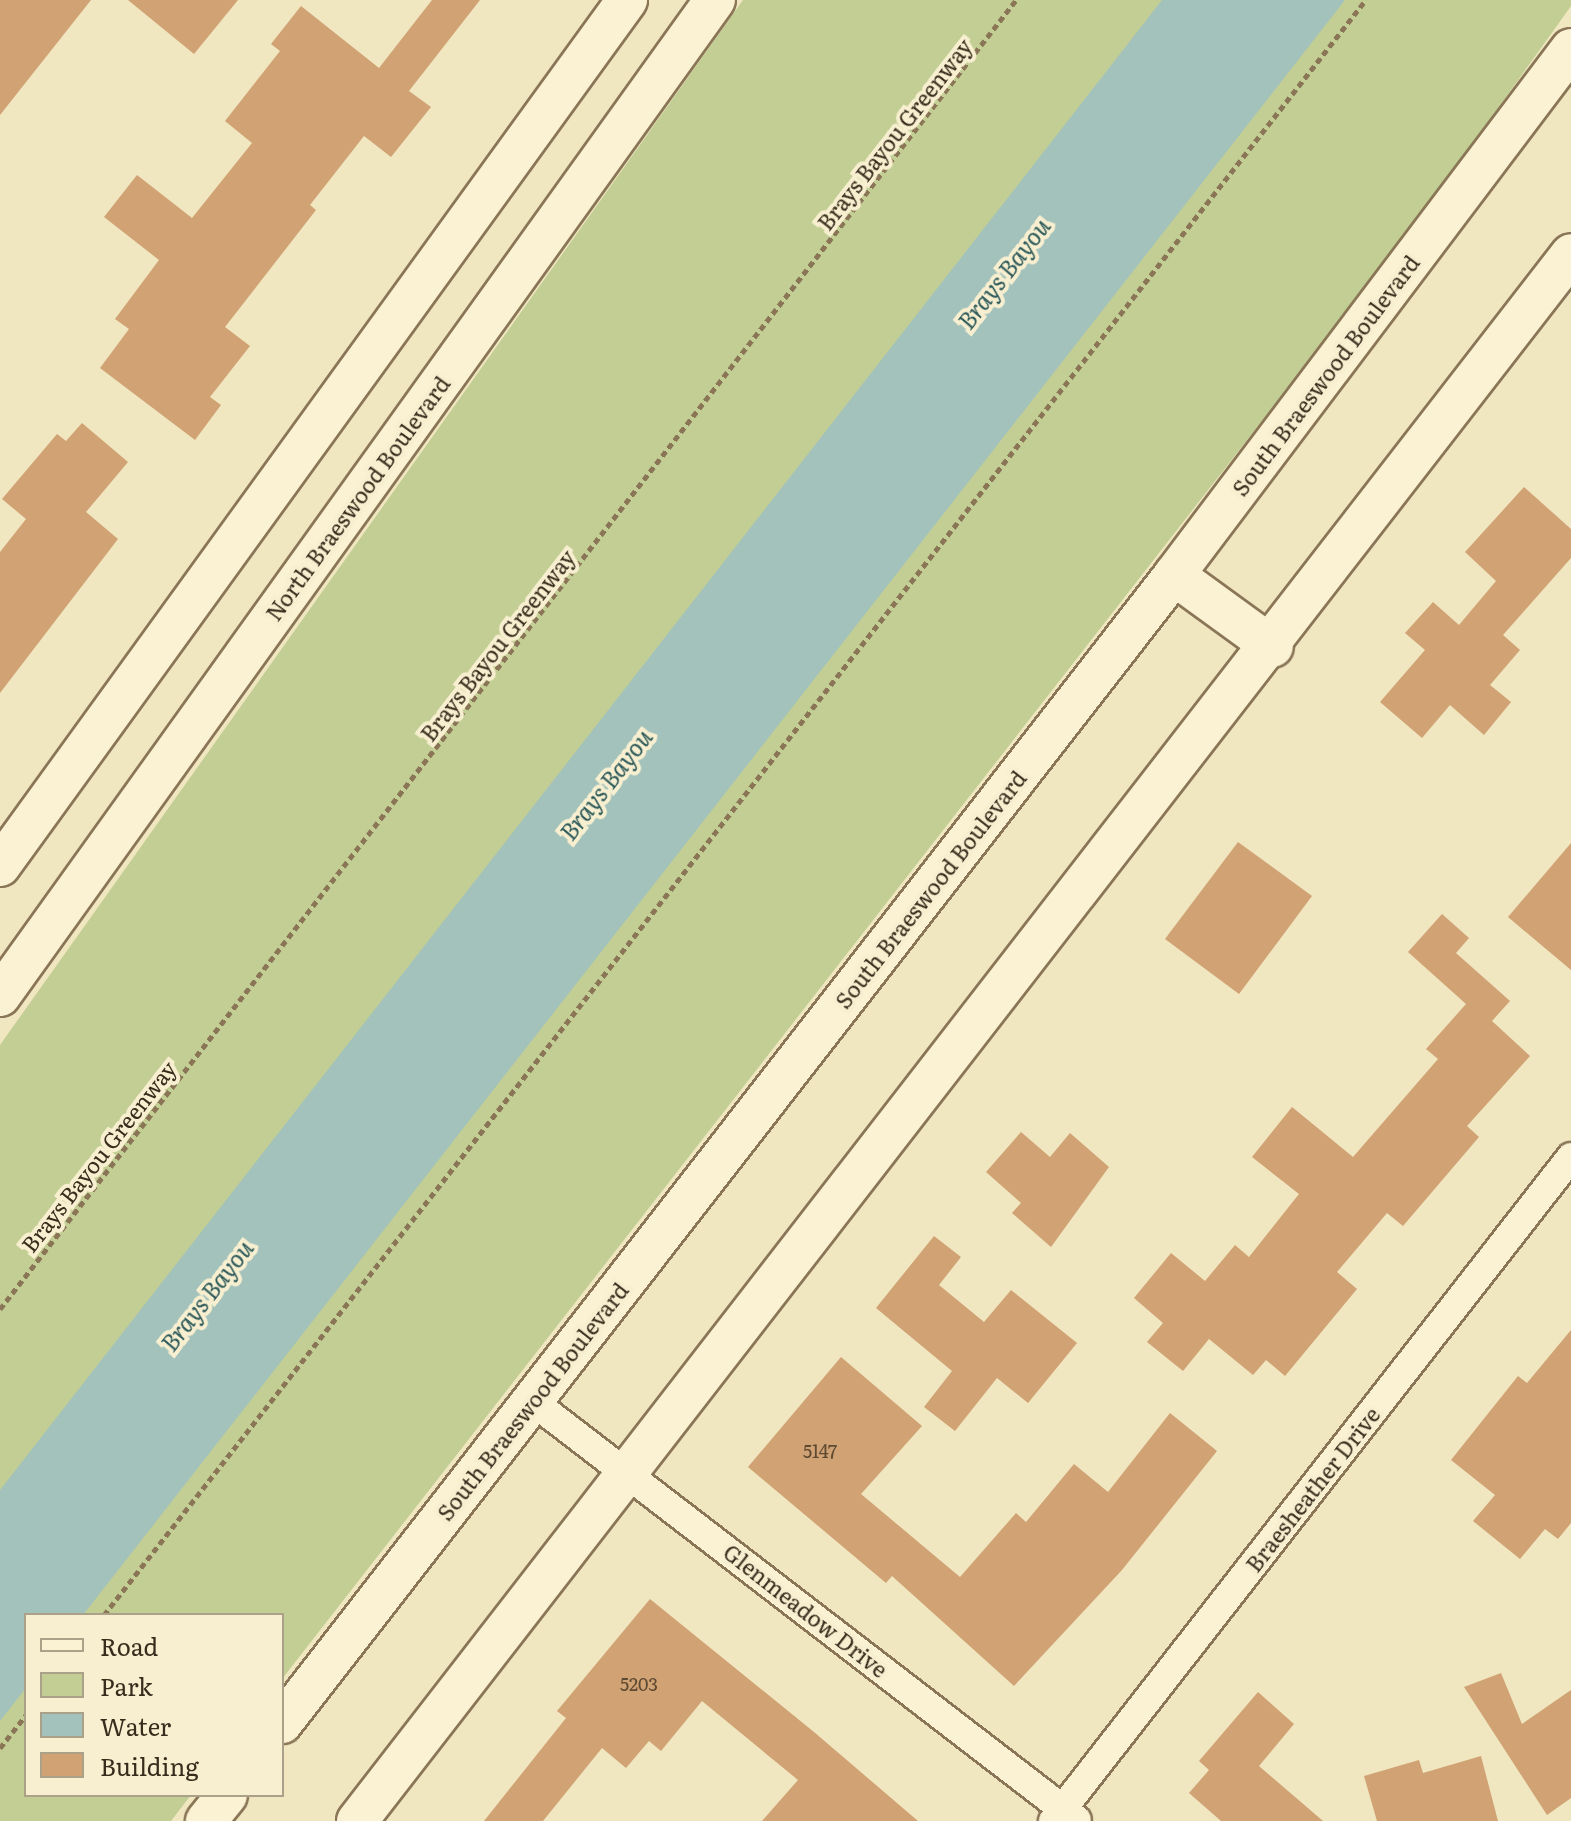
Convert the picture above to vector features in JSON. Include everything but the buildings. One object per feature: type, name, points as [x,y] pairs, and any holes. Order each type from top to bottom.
[{"type":"main road","points":[[0,866],[627,0]]},
{"type":"main road","name":"North Braeswood Boulevard","points":[[5,978],[702,4]]},
{"type":"main road","name":"South Braeswood Boulevard","points":[[284,1720],[1174,575],[1571,49]]},
{"type":"main road","points":[[357,1821],[1273,647],[1571,254]]},
{"type":"main road","points":[[1174,575],[1273,647]]},
{"type":"main road","points":[[206,1821],[225,1797]]},
{"type":"street","name":"Braesheather Drive","points":[[1065,1817],[1571,1157]]},
{"type":"street","name":"Glenmeadow Drive","points":[[532,1401],[627,1472],[1065,1817]]},
{"type":"path","name":"Brays Bayou Greenway","points":[[0,1309],[1016,0]]},
{"type":"path","points":[[106,1613],[1366,0]]},
{"type":"path","points":[[0,1748],[24,1718]]},
{"type":"green space","points":[[743,0],[1571,0],[1571,6],[1416,223],[284,1676],[284,1613],[24,1613],[24,1797],[189,1797],[171,1821],[0,1821],[0,1045]]},
{"type":"water","name":"Brays Bayou","points":[[1162,0],[1345,0],[85,1613],[24,1613],[24,1691],[0,1721],[0,1490]]}]
